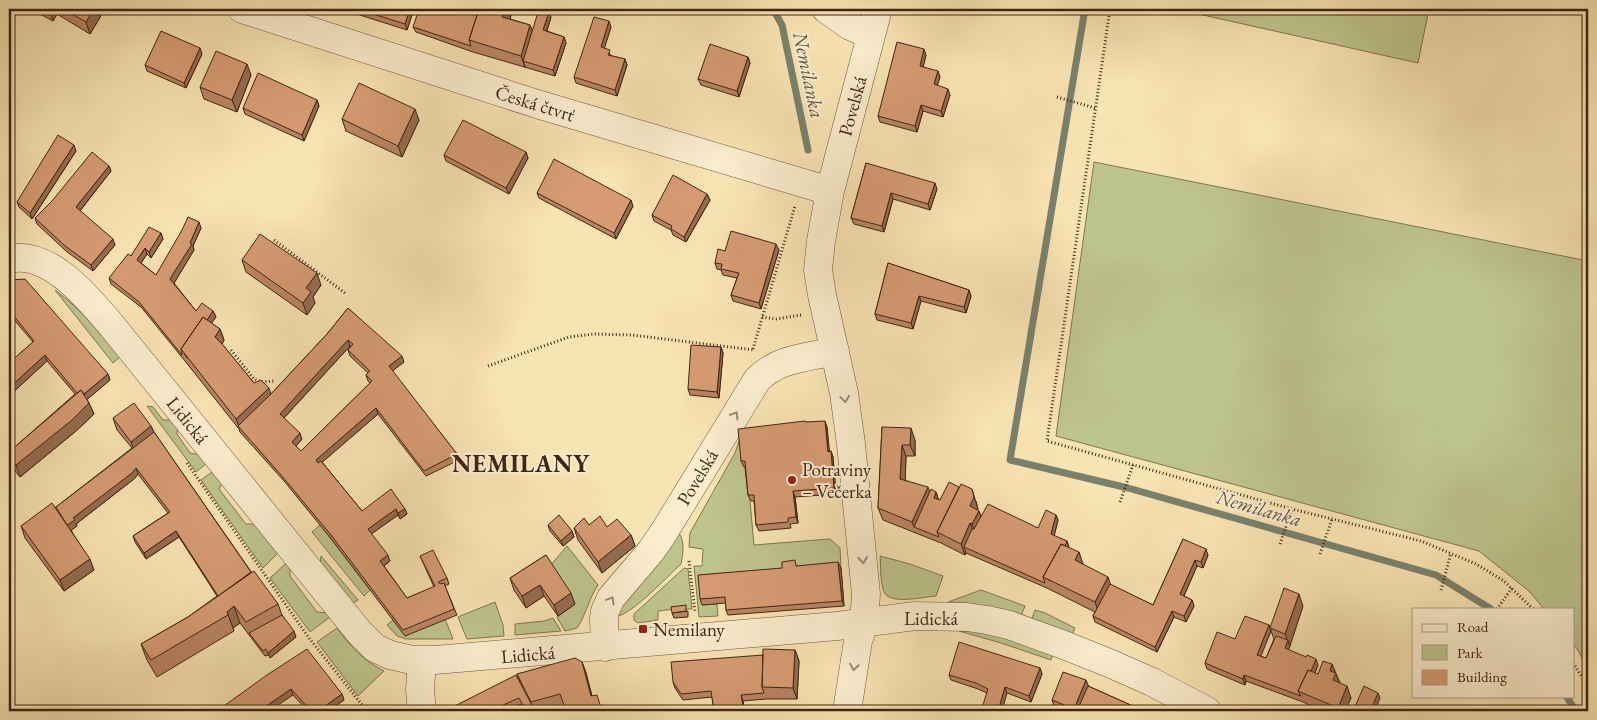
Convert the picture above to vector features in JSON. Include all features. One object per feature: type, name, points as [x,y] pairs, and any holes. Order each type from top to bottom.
[{"type":"street","name":"Česká čtvrť","points":[[242,9],[537,104],[830,191]]},
{"type":"street","points":[[826,9],[850,26],[871,35]]},
{"type":"street","name":"Povelská","points":[[847,711],[858,641],[864,623],[866,594],[844,393],[818,270],[820,241],[830,191],[878,9]]},
{"type":"street","name":"Lidická","points":[[9,259],[20,258],[42,263],[65,278],[81,293],[112,326],[364,638],[378,650],[390,655],[422,660],[493,657],[864,623],[925,615],[968,617],[1028,631],[1152,682],[1206,711]]},
{"type":"street","name":"Povelská","points":[[605,647],[604,618],[610,598],[646,557],[664,532],[756,380],[775,365],[835,351]]},
{"type":"street","points":[[422,660],[420,690],[422,711]]},
{"type":"path","points":[[1110,9],[1046,442],[1292,509],[1421,541],[1476,564],[1504,581],[1532,608]]},
{"type":"path","points":[[1057,97],[1095,108]]},
{"type":"path","points":[[488,366],[569,337],[594,334],[632,335],[753,350],[802,183]]},
{"type":"path","points":[[274,240],[345,293]]},
{"type":"path","points":[[762,317],[786,318],[825,310]]},
{"type":"path","points":[[231,350],[254,379],[261,382],[274,381]]},
{"type":"path","points":[[184,459],[309,638],[367,711]]},
{"type":"path","points":[[1120,502],[1133,465]]},
{"type":"path","points":[[1280,544],[1292,509]]},
{"type":"path","points":[[1320,554],[1332,519]]},
{"type":"path","points":[[1441,590],[1451,553]]},
{"type":"path","points":[[689,561],[695,614]]},
{"type":"path","points":[[1498,608],[1512,588]]},
{"type":"path","points":[[1574,665],[1588,686]]},
{"type":"green space","points":[[1176,9],[1429,9],[1418,63]]},
{"type":"green space","points":[[1094,162],[1588,261],[1588,670],[1574,645],[1574,608],[1543,608],[1530,592],[1479,551],[1056,436]]},
{"type":"green space","points":[[55,290],[90,321],[121,356],[113,363]]},
{"type":"green space","points":[[147,406],[153,407],[163,420],[172,420],[178,426],[177,434],[190,453],[201,455],[207,463],[196,472]]},
{"type":"green space","points":[[740,438],[747,467],[754,545],[830,539],[840,548],[841,568],[798,571],[702,605],[717,604],[718,616],[699,617],[694,566],[702,566],[703,549],[689,547],[690,533],[735,453]]},
{"type":"green space","points":[[212,472],[222,483],[219,489],[246,524],[257,524],[279,552],[263,568],[201,480]]},
{"type":"green space","points":[[320,525],[370,590],[364,596],[312,532]]},
{"type":"green space","points":[[679,533],[683,544],[681,564],[641,601],[618,616],[617,609]]},
{"type":"green space","points":[[567,546],[598,585],[577,628],[565,631],[557,617],[575,604],[550,566]]},
{"type":"green space","points":[[321,556],[358,600],[353,603],[320,564]]},
{"type":"green space","points":[[880,556],[943,576],[936,596],[899,599],[887,596],[882,583]]},
{"type":"green space","points":[[287,564],[290,566],[290,576],[317,612],[327,613],[330,617],[310,632],[270,578]]},
{"type":"green space","points":[[684,568],[688,569],[692,609],[658,611],[658,620],[638,623],[634,620],[634,614]]},
{"type":"green space","points":[[981,590],[1025,606],[1021,616],[985,607],[948,602]]},
{"type":"green space","points":[[495,602],[503,625],[504,636],[467,639],[458,617]]},
{"type":"green space","points":[[1035,610],[1075,628],[1072,635],[1031,621]]},
{"type":"green space","points":[[553,618],[561,631],[515,635],[515,624],[544,621]]},
{"type":"green space","points":[[445,619],[453,639],[406,639],[397,636],[387,625],[393,620],[405,635]]},
{"type":"green space","points":[[337,628],[347,641],[370,663],[384,671],[358,696],[317,642]]},
{"type":"green space","points":[[959,631],[995,635],[1053,653],[1051,660]]},
{"type":"building","points":[[40,9],[55,9],[51,15]]},
{"type":"building","points":[[63,9],[94,9],[86,22]]},
{"type":"building","points":[[357,9],[410,9],[405,24]]},
{"type":"building","points":[[419,9],[479,9],[469,40],[471,46],[413,27]]},
{"type":"building","points":[[479,9],[505,9],[502,17],[530,25],[521,56],[469,40]]},
{"type":"building","points":[[539,9],[549,12],[543,30],[564,37],[553,70],[523,61]]},
{"type":"building","points":[[594,17],[609,21],[601,47],[610,50],[608,55],[625,59],[615,90],[574,77]]},
{"type":"building","points":[[161,31],[200,48],[184,83],[145,65]]},
{"type":"building","points":[[897,42],[924,49],[920,66],[938,71],[934,84],[948,89],[941,111],[921,105],[915,126],[878,116]]},
{"type":"building","points":[[710,44],[748,57],[737,91],[698,79]]},
{"type":"building","points":[[216,51],[247,64],[232,100],[200,87]]},
{"type":"building","points":[[258,73],[317,100],[302,135],[243,108]]},
{"type":"building","points":[[359,83],[415,109],[398,146],[342,119]]},
{"type":"building","points":[[463,120],[526,152],[506,188],[444,155]]},
{"type":"building","points":[[58,135],[74,145],[30,213],[17,202]]},
{"type":"building","points":[[92,152],[109,166],[76,207],[113,239],[91,265],[64,245],[35,218],[52,201]]},
{"type":"building","points":[[554,159],[631,200],[614,233],[537,193]]},
{"type":"building","points":[[866,163],[935,183],[928,204],[891,193],[882,226],[851,218]]},
{"type":"building","points":[[673,175],[707,194],[684,237],[671,229],[672,226],[652,215]]},
{"type":"building","points":[[188,217],[199,222],[190,243],[192,244],[170,279],[196,311],[202,303],[213,311],[207,320],[203,317],[181,349],[182,355],[139,302],[109,278],[128,254],[131,256],[149,227],[161,233],[149,252],[145,248],[137,260],[156,275]]},
{"type":"building","points":[[731,231],[776,244],[759,303],[731,295],[739,273],[721,269],[722,264],[715,263],[718,249],[725,251]]},
{"type":"building","points":[[260,234],[317,273],[306,288],[311,292],[303,303],[242,260]]},
{"type":"building","points":[[888,263],[969,290],[964,307],[919,296],[911,323],[875,314]]},
{"type":"building","points":[[25,279],[108,374],[84,394],[81,390],[77,393],[45,355],[9,388],[9,363],[34,341],[9,310],[9,280]]},
{"type":"building","points":[[348,308],[402,356],[389,366],[457,454],[424,471],[376,408],[316,460],[318,463],[321,461],[362,511],[391,489],[405,509],[398,513],[396,509],[368,529],[388,555],[380,561],[407,598],[435,586],[420,556],[433,550],[447,578],[438,582],[440,584],[444,583],[454,609],[403,630],[331,535],[238,426],[327,334]],"holes":[[[348,340],[353,344],[348,350],[370,371],[366,375],[372,381],[301,451],[292,442],[300,433],[280,414]]]},
{"type":"building","points":[[203,317],[220,329],[215,337],[254,383],[261,380],[269,388],[236,419],[181,349]]},
{"type":"building","points":[[691,345],[721,347],[717,392],[688,389]]},
{"type":"building","points":[[81,390],[89,403],[72,420],[16,465],[9,457],[9,452]]},
{"type":"building","points":[[134,403],[151,426],[131,442],[113,418]]},
{"type":"building","name":"Potraviny – Večerka","points":[[805,421],[825,421],[828,452],[831,451],[834,488],[793,491],[796,517],[788,518],[788,522],[756,525],[754,495],[748,495],[745,461],[741,461],[738,429]]},
{"type":"building","points":[[882,427],[911,428],[910,445],[902,445],[900,479],[928,487],[912,522],[878,508]]},
{"type":"building","points":[[154,432],[251,572],[218,596],[176,531],[144,553],[133,536],[170,512],[136,468],[73,518],[75,520],[67,525],[56,507]]},
{"type":"building","points":[[949,482],[959,487],[937,532],[939,537],[914,527],[931,489],[936,492],[934,498],[940,500]]},
{"type":"building","points":[[961,484],[972,489],[974,497],[970,506],[979,511],[972,524],[970,523],[961,544],[937,532]]},
{"type":"building","points":[[52,503],[90,559],[60,580],[21,526]]},
{"type":"building","points":[[988,504],[1038,528],[1046,510],[1056,515],[1051,534],[1067,541],[1065,546],[1061,544],[1043,577],[1045,583],[964,547],[972,529],[974,529]]},
{"type":"building","points":[[559,515],[572,531],[561,541],[548,525]]},
{"type":"building","points":[[600,516],[607,527],[617,519],[631,535],[598,562],[574,528],[584,518],[589,525]]},
{"type":"building","points":[[1183,539],[1206,549],[1201,562],[1195,560],[1180,594],[1192,600],[1184,616],[1172,611],[1155,647],[1093,616],[1110,584],[1153,605]]},
{"type":"building","points":[[1061,544],[1079,552],[1075,560],[1108,577],[1095,602],[1043,577]]},
{"type":"building","points":[[546,555],[571,593],[554,605],[540,585],[522,596],[510,578]]},
{"type":"building","points":[[795,560],[796,566],[838,562],[842,601],[726,610],[725,597],[700,599],[698,575],[782,568],[782,562]]},
{"type":"building","points":[[254,571],[278,604],[246,622],[234,606],[227,612],[228,615],[151,660],[141,644],[188,617]]},
{"type":"building","points":[[1284,588],[1299,594],[1285,634],[1270,628]]},
{"type":"building","points":[[686,605],[686,611],[672,613],[671,607]]},
{"type":"building","points":[[282,615],[294,631],[268,653],[266,649],[263,651],[249,633]]},
{"type":"building","points":[[1245,616],[1269,625],[1257,655],[1266,658],[1276,636],[1288,640],[1285,648],[1316,659],[1311,671],[1308,670],[1298,691],[1301,696],[1244,675],[1243,679],[1205,663],[1217,632],[1235,639]]},
{"type":"building","points":[[959,642],[1040,668],[1029,696],[1005,687],[998,711],[981,711],[988,689],[976,683],[949,675]]},
{"type":"building","points":[[307,649],[342,694],[318,711],[311,711],[291,689],[259,711],[217,711],[267,675]]},
{"type":"building","points":[[763,649],[795,650],[793,688],[762,687]]},
{"type":"building","points":[[763,655],[762,687],[764,693],[741,695],[744,711],[714,711],[711,691],[681,694],[673,682],[671,662]]},
{"type":"building","points":[[575,658],[582,662],[591,696],[597,695],[602,711],[566,711],[560,694],[531,702],[517,674]]},
{"type":"building","points":[[1323,661],[1332,664],[1330,671],[1336,673],[1333,680],[1347,686],[1338,708],[1298,691],[1308,670],[1318,674]]},
{"type":"building","points":[[1063,672],[1086,680],[1074,709],[1052,700]]},
{"type":"building","points":[[516,675],[535,711],[526,711],[519,698],[503,705],[506,711],[447,710]]},
{"type":"building","points":[[1088,686],[1144,711],[1077,711]]},
{"type":"building","points":[[1364,686],[1378,693],[1370,711],[1353,711]]},
{"type":"waterway","name":"Nemilanka","points":[[773,9],[782,25],[808,150]]},
{"type":"waterway","name":"Nemilanka","points":[[1085,9],[1010,460],[1128,488],[1436,575],[1489,608]]},
{"type":"waterway","name":"Nemilanka","points":[[1567,698],[1576,711]]},
{"type":"place","name":"Potraviny – Večerka","points":[[792,480]]},
{"type":"place","name":"Nemilany","points":[[643,629]]},
{"type":"district","name":"NEMILANY","points":[[521,464]]}]
